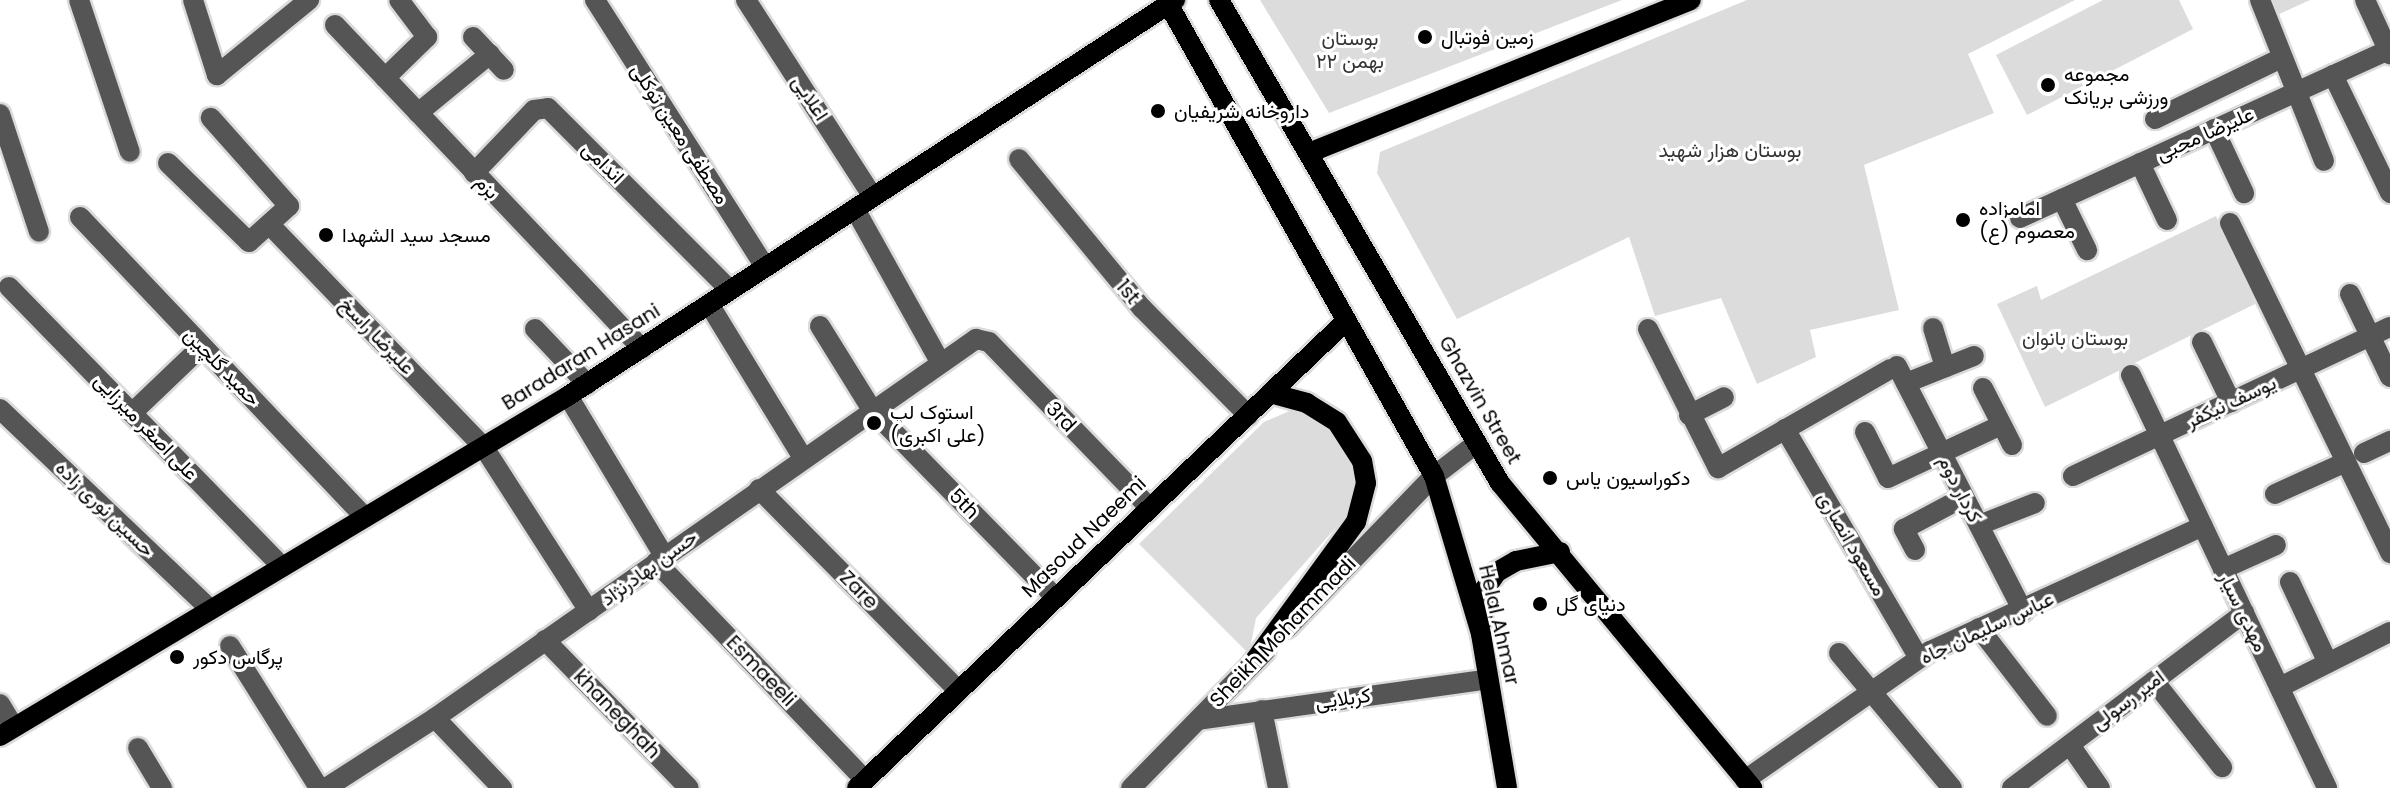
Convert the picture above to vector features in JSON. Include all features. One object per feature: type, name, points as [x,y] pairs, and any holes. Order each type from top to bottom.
[{"type":"main road","name":"Ghazvin Street","points":[[1219,0],[1311,152],[1500,483],[1560,552],[1748,784]]},
{"type":"main road","points":[[1311,152],[1691,0]]},
{"type":"main road","name":"Baradaran Hasani","points":[[7,732],[568,396],[1170,1]]},
{"type":"main road","points":[[1170,1],[1268,175],[1345,322],[1434,476]]},
{"type":"main road","name":"Masoud Naeemi","points":[[861,784],[1345,322]]},
{"type":"main road","points":[[1253,663],[1356,522],[1366,483],[1362,461],[1337,422],[1307,403],[1270,393]]},
{"type":"main road","name":"Helal Ahmar","points":[[1434,476],[1481,634],[1507,788]]},
{"type":"main road","points":[[1481,634],[1485,589],[1497,572],[1516,561],[1560,552]]},
{"type":"street","points":[[79,0],[130,152]]},
{"type":"street","points":[[193,0],[217,75],[309,0]]},
{"type":"street","points":[[385,78],[427,37],[399,0]]},
{"type":"street","name":"مصطفی معین توکلی","points":[[595,0],[765,267]]},
{"type":"street","name":"اعلایی","points":[[746,0],[873,197]]},
{"type":"street","points":[[2260,0],[2324,161]]},
{"type":"street","points":[[2365,0],[2389,51]]},
{"type":"street","name":"بزم","points":[[335,25],[642,348]]},
{"type":"street","points":[[418,113],[497,62],[473,37]]},
{"type":"street","name":"علیرضا محبی","points":[[2020,218],[2389,51]]},
{"type":"street","points":[[2155,119],[2282,58]]},
{"type":"street","points":[[2333,75],[2390,193]]},
{"type":"street","name":"اندامی","points":[[474,173],[534,110],[548,108],[730,290]]},
{"type":"street","points":[[0,114],[39,232]]},
{"type":"street","points":[[168,163],[246,241],[254,242],[289,206],[288,200],[211,118]]},
{"type":"street","points":[[2214,129],[2244,193]]},
{"type":"street","name":"1st","points":[[1019,159],[1142,308],[1248,415]]},
{"type":"street","points":[[2140,163],[2167,220]]},
{"type":"street","points":[[2062,199],[2087,250]]},
{"type":"street","points":[[855,209],[940,362]]},
{"type":"street","name":"حمید گلچین","points":[[80,217],[365,517]]},
{"type":"street","points":[[2230,223],[2301,369],[2355,458],[2390,553]]},
{"type":"street","name":"علیرضا راسخ","points":[[270,225],[483,446],[589,611]]},
{"type":"street","name":"علی اصغر میرزایی","points":[[9,287],[282,567]]},
{"type":"street","points":[[2350,294],[2390,377]]},
{"type":"street","points":[[709,304],[803,458]]},
{"type":"street","name":"5th","points":[[820,326],[872,410],[1056,598]]},
{"type":"street","name":"یوسف نیکفر","points":[[2073,476],[2390,327]]},
{"type":"street","points":[[1933,328],[1945,367]]},
{"type":"street","points":[[535,329],[587,384]]},
{"type":"street","points":[[1648,329],[1718,468],[1785,429],[1898,373],[1945,367],[1974,356]]},
{"type":"street","name":"حسن بهادرنژاد","points":[[326,788],[435,718],[589,611],[967,342]]},
{"type":"street","name":"3rd","points":[[967,342],[989,342],[1150,508]]},
{"type":"street","points":[[2202,342],[2231,402]]},
{"type":"street","points":[[132,413],[202,346]]},
{"type":"street","name":"کردار دوم","points":[[1898,373],[2023,611]]},
{"type":"street","name":"مهدی سیار","points":[[2131,375],[2327,788]]},
{"type":"street","points":[[1983,388],[2012,445]]},
{"type":"street","name":"Esmaeeli","points":[[568,396],[660,559],[861,784]]},
{"type":"street","points":[[1689,415],[1724,397]]},
{"type":"street","name":"حسین نوری زاده","points":[[0,409],[211,610]]},
{"type":"street","points":[[1865,432],[1888,478],[2001,425]]},
{"type":"street","name":"مسعود انصاری","points":[[1785,429],[1919,658]]},
{"type":"street","points":[[2275,494],[2390,441]]},
{"type":"street","name":"Sheikh Mohammadi","points":[[1131,788],[1434,476],[1477,443]]},
{"type":"street","name":"Zare","points":[[759,489],[959,691]]},
{"type":"street","points":[[1915,550],[1904,529],[1964,497]]},
{"type":"street","points":[[1979,525],[2035,503]]},
{"type":"street","name":"عباس سلیمان جاه","points":[[1748,784],[1919,658],[2203,526]]},
{"type":"street","points":[[2223,569],[2276,545]]},
{"type":"street","points":[[2290,582],[2328,663]]},
{"type":"street","name":"امیر رسولی","points":[[2012,788],[2244,613]]},
{"type":"street","points":[[1979,628],[2047,716]]},
{"type":"street","points":[[2280,687],[2390,632]]},
{"type":"street","name":"khaneghah","points":[[545,640],[689,788]]},
{"type":"street","points":[[230,646],[319,788]]},
{"type":"street","points":[[1839,653],[1952,788]]},
{"type":"street","name":"کربلایی","points":[[1198,720],[1488,679]]},
{"type":"street","points":[[2154,681],[2222,767]]},
{"type":"street","points":[[0,704],[7,732]]},
{"type":"street","points":[[1262,710],[1278,788]]},
{"type":"street","points":[[435,718],[502,788]]},
{"type":"street","points":[[2070,745],[2100,788]]},
{"type":"street","points":[[138,748],[162,788]]},
{"type":"green space","name":"بوستان ۲۲ بهمن","points":[[1260,0],[1622,0],[1329,113]]},
{"type":"green space","name":"بوستان هزار شهید","points":[[1747,0],[2075,0],[1968,54],[1994,113],[1864,165],[1899,310],[1810,330],[1816,357],[1757,384],[1721,298],[1655,316],[1629,237],[1457,319],[1377,173],[1380,152]]},
{"type":"green space","name":"مجموعه ورزشی بریانک","points":[[2103,0],[2179,0],[2193,29],[2027,115],[1996,55]]},
{"type":"green space","points":[[2269,0],[2310,0],[2275,16]]},
{"type":"green space","name":"بوستان بانوان","points":[[2216,216],[2255,304],[2045,407],[1997,304],[2037,286],[2041,300]]},
{"type":"green space","points":[[1294,409],[1318,415],[1351,453],[1360,484],[1354,507],[1256,618],[1249,654],[1139,544],[1264,422]]},
{"type":"place","name":"زمین فوتبال","points":[[1425,37]]},
{"type":"place","name":"مجموعه ورزشی بریانک","points":[[2048,85]]},
{"type":"place","name":"داروخانه شریفیان","points":[[1158,111]]},
{"type":"place","name":"امامزاده معصوم (ع)","points":[[1963,220]]},
{"type":"place","name":"مسجد سید الشهدا","points":[[326,235]]},
{"type":"place","name":"استوک لپ (علی اکبری)","points":[[874,423]]},
{"type":"place","name":"دکوراسیون یاس","points":[[1550,478]]},
{"type":"place","name":"دنیای گل","points":[[1540,604]]},
{"type":"place","name":"پرگاس دکور","points":[[177,657]]}]
